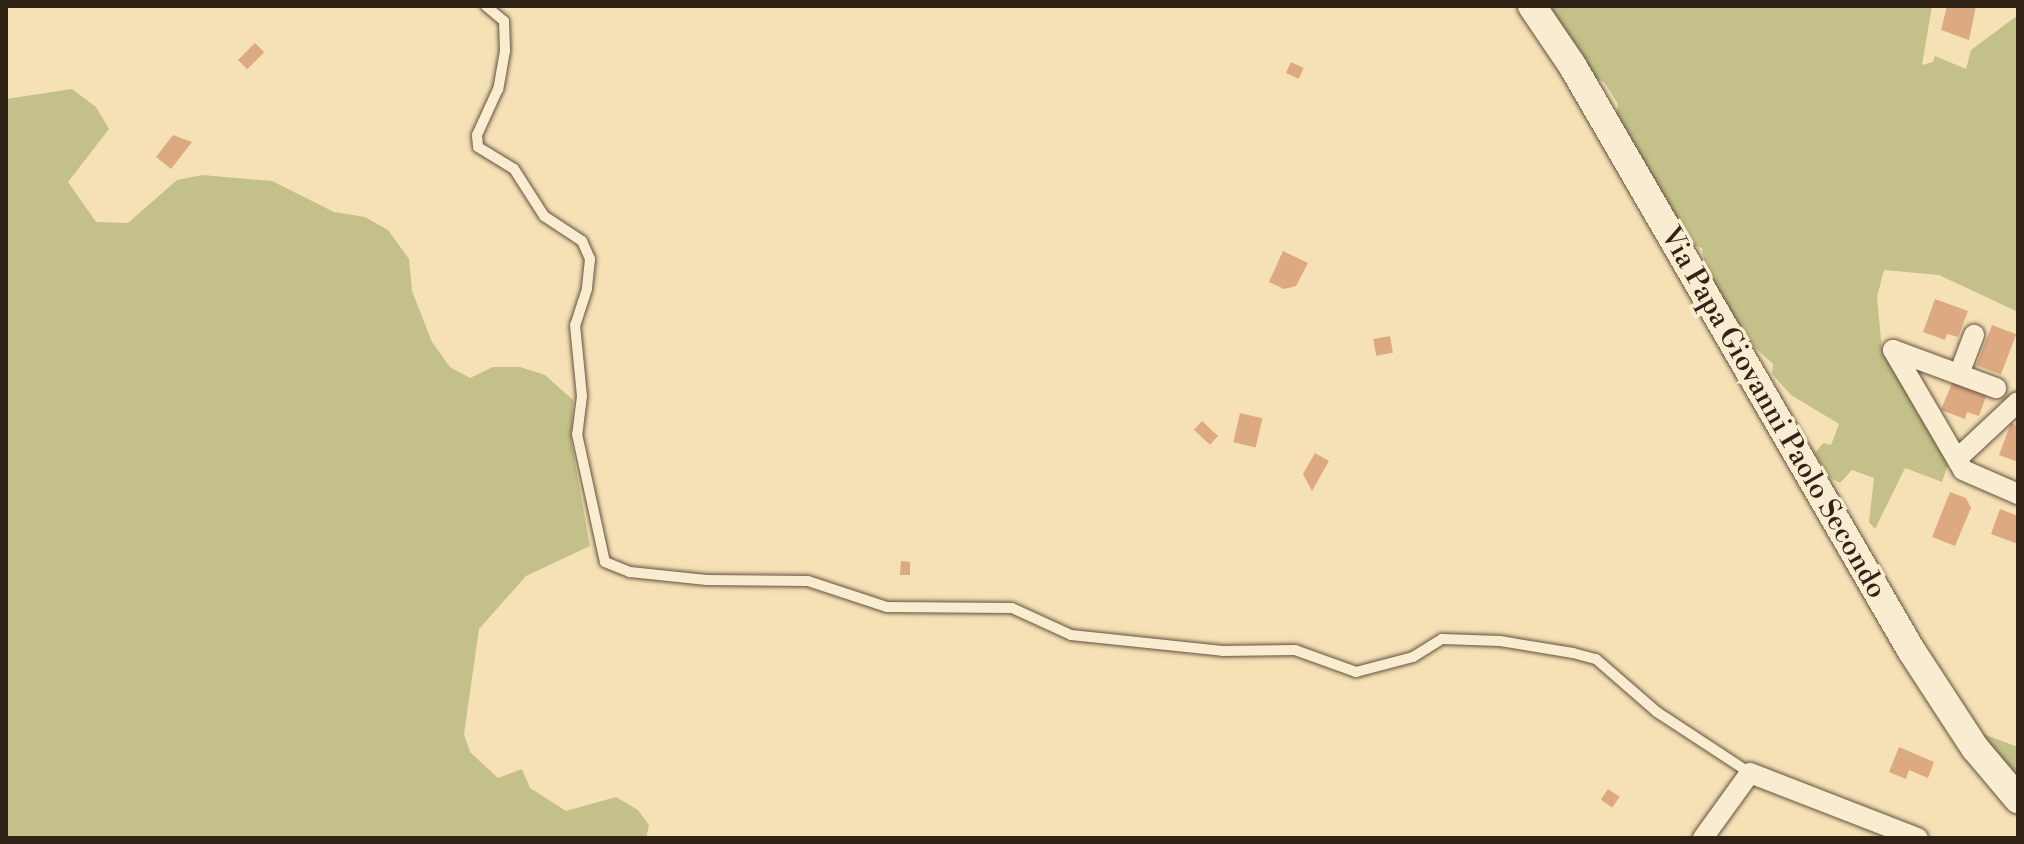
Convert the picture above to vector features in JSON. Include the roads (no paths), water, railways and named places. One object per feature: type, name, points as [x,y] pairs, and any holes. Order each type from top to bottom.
[{"type":"main road","name":"Via Papa Giovanni Paolo Secondo","points":[[1533,10],[1580,79],[1911,650],[1975,748],[2018,799]]},
{"type":"street","points":[[1959,374],[1974,335]]},
{"type":"street","points":[[1996,388],[1893,350],[1957,459],[1972,477],[2018,494]]},
{"type":"street","points":[[1957,459],[2018,402]]},
{"type":"street","points":[[1703,838],[1750,773],[1918,838]]},
{"type":"lane","points":[[486,6],[504,21],[505,51],[498,89],[477,135],[478,147],[514,169],[544,216],[582,241],[590,259],[587,289],[575,325],[582,396],[577,434],[605,562],[630,572],[707,580],[808,581],[887,607],[1012,608],[1071,635],[1209,650],[1295,650],[1356,672],[1413,657],[1442,639],[1500,641],[1573,653],[1596,659],[1657,712],[1750,773]]}]
